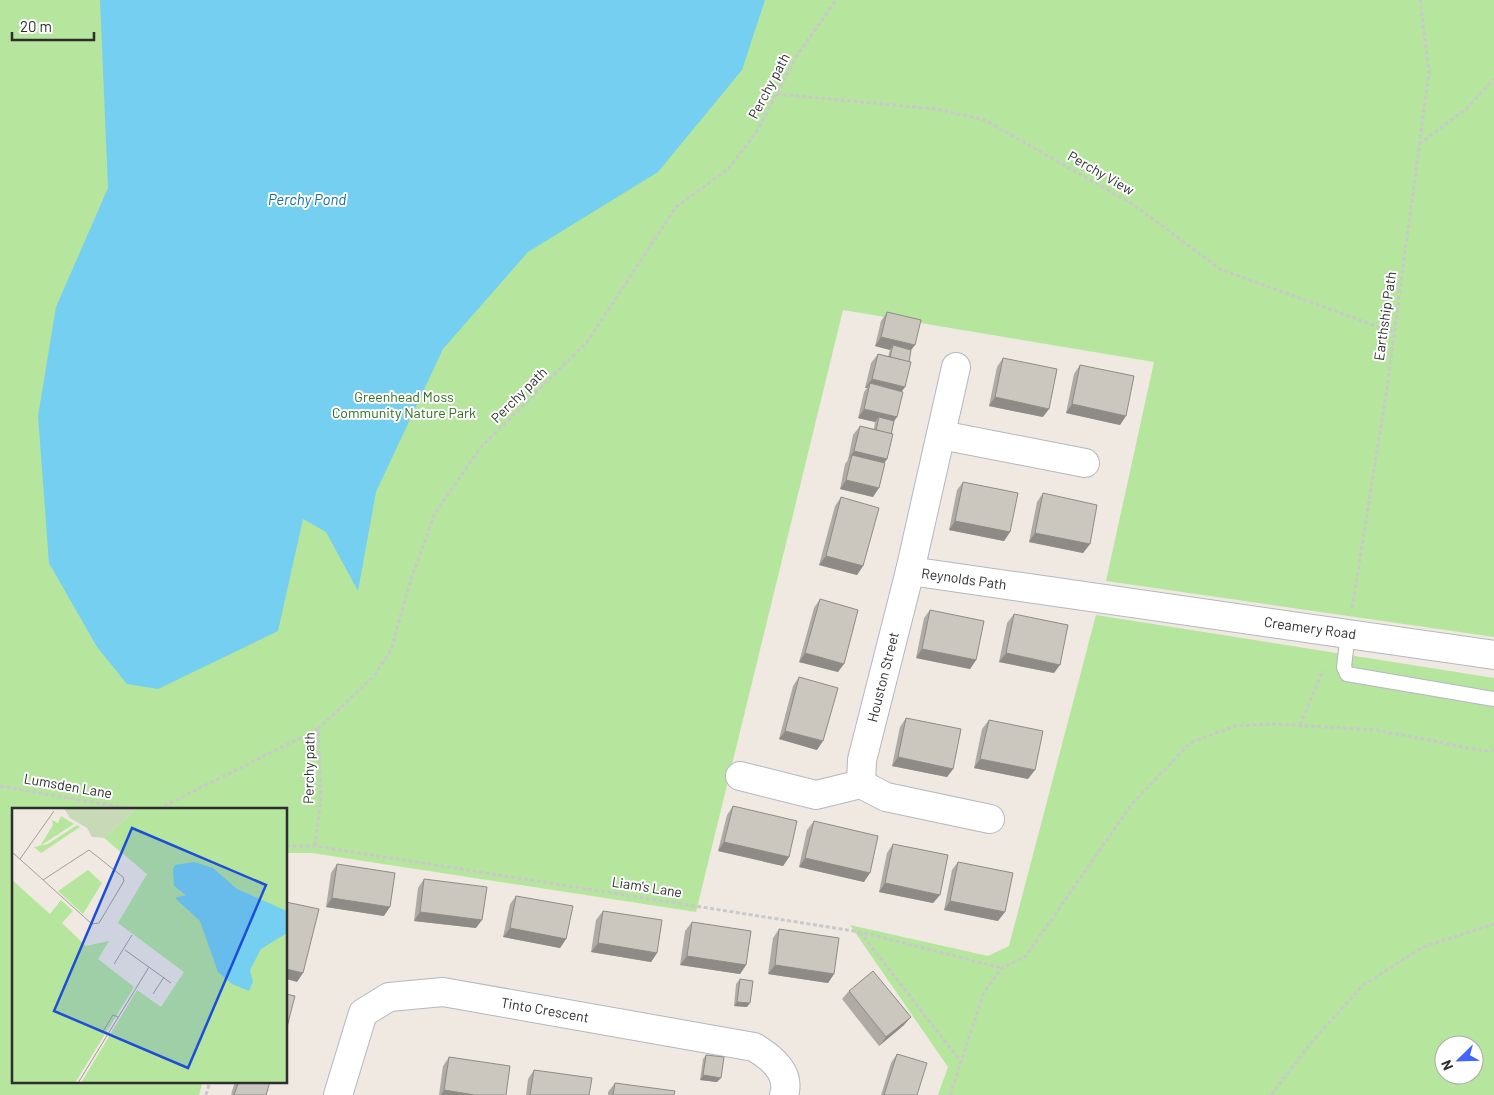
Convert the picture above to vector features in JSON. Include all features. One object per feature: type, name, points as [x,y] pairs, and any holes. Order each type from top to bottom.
[{"type":"street","name":"Reynolds Path","points":[[956,367],[910,571],[1126,602]]},
{"type":"street","points":[[941,434],[1085,463]]},
{"type":"street","name":"Houston Street","points":[[861,784],[862,760],[910,571]]},
{"type":"street","name":"Creamery Road","points":[[1126,602],[1494,655]]},
{"type":"street","points":[[740,776],[816,795],[861,784],[886,797],[990,819]]},
{"type":"street","name":"Tinto Crescent","points":[[338,1095],[363,1013],[389,997],[443,992],[754,1048],[771,1057],[782,1072],[784,1095]]},
{"type":"lane","points":[[1348,633],[1344,667],[1347,674],[1494,699]]},
{"type":"path","name":"Perchy path","points":[[315,846],[321,798],[318,729],[373,677],[391,650],[410,582],[435,513],[481,447],[587,342],[676,207],[728,169],[756,133],[796,57],[836,0]]},
{"type":"path","name":"Earthship Path","points":[[1348,633],[1395,332],[1428,72],[1420,0]]},
{"type":"path","points":[[1419,145],[1466,109],[1494,79]]},
{"type":"path","name":"Perchy View","points":[[776,94],[936,109],[985,120],[1134,205],[1220,269],[1395,332]]},
{"type":"path","points":[[1300,725],[1323,668],[1344,667]]},
{"type":"path","points":[[950,1095],[984,992],[1002,968],[1026,956],[1131,805],[1190,743],[1234,726],[1274,724],[1376,730],[1485,751],[1494,750]]},
{"type":"path","points":[[160,808],[318,729]]},
{"type":"path","name":"Lumsden Lane","points":[[0,786],[127,808]]},
{"type":"path","name":"Liam's Lane","points":[[288,846],[315,846],[860,932],[1002,968]]},
{"type":"path","points":[[1271,1095],[1311,1043],[1362,986],[1424,947],[1494,924]]},
{"type":"path","points":[[860,932],[962,1063]]},
{"type":"path","points":[[206,1095],[210,1082]]},
{"type":"green space","name":"Greenhead Moss Community Nature Park","points":[[0,0],[1494,0],[1494,637],[1106,581],[1154,362],[843,310],[696,912],[312,853],[288,853],[288,808],[12,808],[12,1082],[203,1082],[199,1095],[0,1095]]},
{"type":"green space","points":[[1096,615],[1494,678],[1494,1095],[938,1095],[948,1067],[850,925],[988,956],[1009,946]]},
{"type":"water","name":"Perchy Pond","points":[[100,0],[765,0],[742,70],[658,172],[528,252],[443,349],[376,492],[358,591],[326,532],[303,519],[278,631],[158,689],[127,684],[97,647],[49,563],[38,416],[56,307],[108,188]]},
{"type":"building","points":[[887,312],[921,320],[915,345],[881,337]]},
{"type":"building","points":[[893,345],[911,350],[909,362],[890,357]]},
{"type":"building","points":[[878,354],[911,362],[905,387],[872,379]]},
{"type":"building","points":[[1003,358],[1057,369],[1049,409],[995,397]]},
{"type":"building","points":[[1080,365],[1134,376],[1126,416],[1072,404]]},
{"type":"building","points":[[870,383],[903,392],[897,417],[864,409]]},
{"type":"building","points":[[879,417],[894,421],[891,434],[876,430]]},
{"type":"building","points":[[860,426],[893,434],[887,459],[854,451]]},
{"type":"building","points":[[852,455],[885,463],[879,488],[846,480]]},
{"type":"building","points":[[963,482],[1018,493],[1010,532],[955,521]]},
{"type":"building","points":[[1043,493],[1097,505],[1090,544],[1035,533]]},
{"type":"building","points":[[841,497],[879,508],[863,566],[826,556]]},
{"type":"building","points":[[820,599],[858,610],[844,664],[805,653]]},
{"type":"building","points":[[930,610],[984,621],[976,660],[922,649]]},
{"type":"building","points":[[1014,614],[1068,625],[1060,665],[1006,653]]},
{"type":"building","points":[[799,677],[838,688],[823,741],[785,731]]},
{"type":"building","points":[[906,718],[961,729],[953,769],[898,757]]},
{"type":"building","points":[[989,720],[1043,731],[1035,770],[980,759]]},
{"type":"building","points":[[733,806],[797,821],[789,857],[724,842]]},
{"type":"building","points":[[814,821],[878,836],[870,873],[805,858]]},
{"type":"building","points":[[893,844],[948,855],[940,895],[885,883]]},
{"type":"building","points":[[958,862],[1013,873],[1005,912],[950,901]]},
{"type":"building","points":[[337,864],[395,873],[390,907],[332,898]]},
{"type":"building","points":[[424,879],[487,887],[482,920],[420,912]]},
{"type":"building","points":[[516,896],[573,906],[566,939],[510,928]]},
{"type":"building","points":[[288,902],[319,909],[303,973],[288,969]]},
{"type":"building","points":[[603,911],[662,920],[657,953],[598,943]]},
{"type":"building","points":[[692,922],[751,931],[746,965],[687,956]]},
{"type":"building","points":[[779,929],[839,938],[834,974],[775,965]]},
{"type":"building","points":[[873,971],[911,1017],[886,1037],[849,991]]},
{"type":"building","points":[[740,979],[753,981],[750,1003],[737,1002]]},
{"type":"building","points":[[288,994],[295,996],[288,1023]]},
{"type":"building","points":[[897,1054],[927,1063],[917,1095],[884,1095]]},
{"type":"building","points":[[706,1055],[724,1057],[721,1078],[703,1075]]},
{"type":"building","points":[[449,1057],[510,1066],[506,1095],[475,1095],[444,1090]]},
{"type":"building","points":[[534,1070],[592,1078],[589,1095],[530,1095]]},
{"type":"building","points":[[239,1082],[270,1082],[266,1095],[234,1095]]},
{"type":"building","points":[[615,1083],[675,1091],[674,1095],[613,1095]]}]
